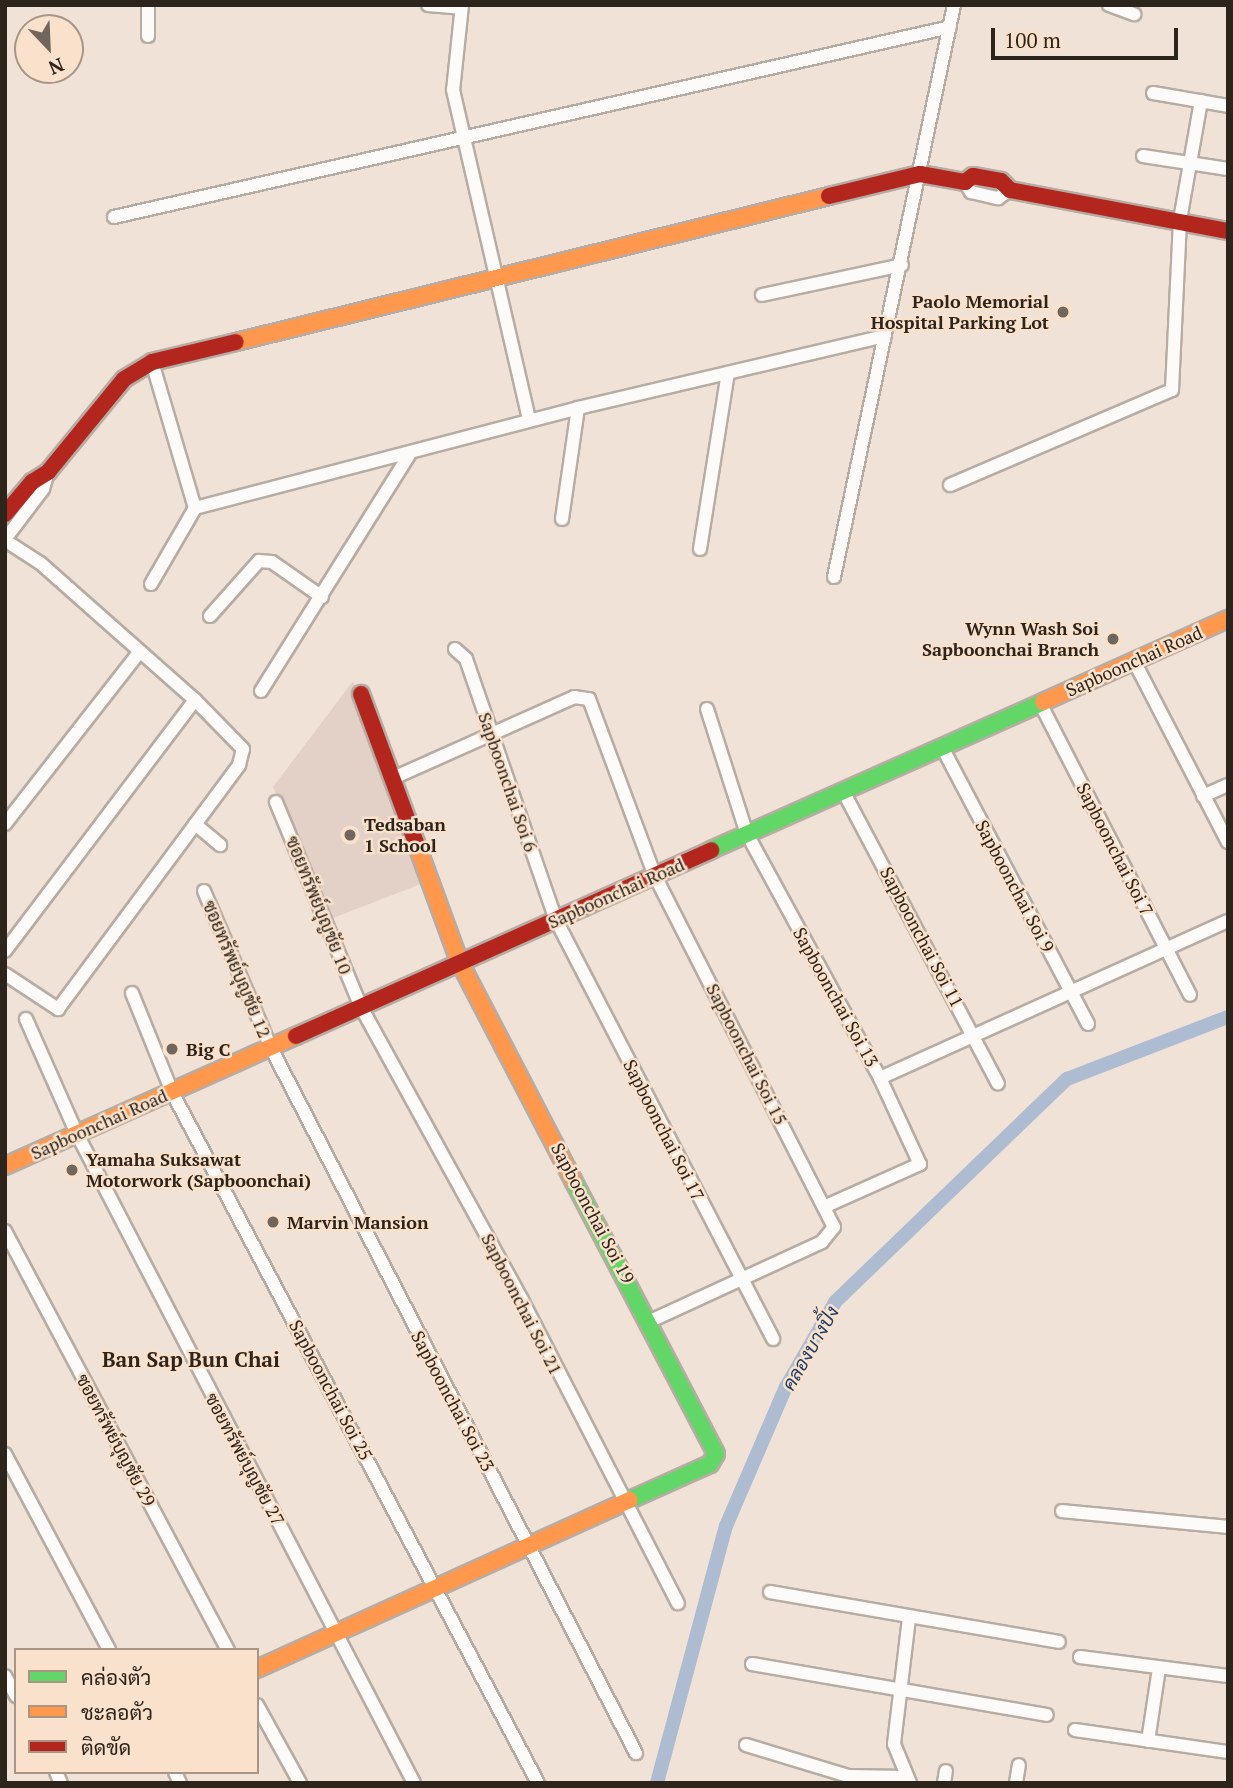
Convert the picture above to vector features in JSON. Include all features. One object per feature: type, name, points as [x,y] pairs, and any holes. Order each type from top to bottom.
[{"type":"street","points":[[148,5],[148,36]]},
{"type":"street","points":[[428,5],[462,7],[453,73],[463,139],[529,420]]},
{"type":"street","points":[[834,577],[902,265],[954,5]]},
{"type":"street","points":[[1109,5],[1134,13]]},
{"type":"street","points":[[114,217],[950,27]]},
{"type":"street","points":[[1153,93],[1228,106]]},
{"type":"street","points":[[950,485],[1171,390],[1181,220],[1201,101]]},
{"type":"street","points":[[1143,156],[1228,169]]},
{"type":"street","points":[[5,514],[32,482],[48,472],[124,379],[152,362],[920,174],[965,183],[972,176],[1001,181],[1010,190],[1181,220],[1228,231]]},
{"type":"street","points":[[762,295],[902,265]]},
{"type":"street","points":[[151,584],[195,508],[409,455],[529,420],[885,336]]},
{"type":"street","points":[[152,362],[195,508]]},
{"type":"street","points":[[700,549],[728,373]]},
{"type":"street","points":[[562,519],[578,408]]},
{"type":"street","points":[[261,691],[409,455]]},
{"type":"street","points":[[5,974],[58,1009],[239,765],[243,749],[195,700],[140,651],[40,563],[8,540],[43,489],[48,472]]},
{"type":"street","points":[[210,616],[259,561],[272,562],[321,597]]},
{"type":"street","name":"Sapboonchai Road","points":[[5,1166],[1228,619]]},
{"type":"street","name":"Sapboonchai Soi 6","points":[[455,649],[466,659],[556,920]]},
{"type":"street","points":[[5,824],[140,651]]},
{"type":"street","points":[[1134,661],[1228,842]]},
{"type":"street","name":"Sapboonchai Soi 19","points":[[361,694],[460,963],[715,1447],[710,1464],[624,1502]]},
{"type":"street","name":"Sapboonchai Soi 15","points":[[492,735],[575,697],[589,699],[654,876],[826,1206],[832,1235],[741,1277]]},
{"type":"street","points":[[5,951],[195,700]]},
{"type":"street","name":"Sapboonchai Soi 7","points":[[1040,703],[1190,995]]},
{"type":"street","name":"Sapboonchai Soi 13","points":[[707,709],[747,834],[880,1078],[920,1164],[826,1206]]},
{"type":"street","points":[[391,779],[492,735]]},
{"type":"street","name":"Sapboonchai Soi 9","points":[[942,747],[1088,1024]]},
{"type":"street","points":[[1203,796],[1228,785]]},
{"type":"street","name":"Sapboonchai Soi 11","points":[[843,792],[976,1037],[998,1084]]},
{"type":"street","name":"ซอยทรัพย์บุญชัย 10","points":[[276,802],[361,1007]]},
{"type":"street","points":[[195,824],[220,845]]},
{"type":"street","name":"ซอยทรัพย์บุญชัย 12","points":[[204,891],[271,1048]]},
{"type":"street","name":"Sapboonchai Soi 17","points":[[556,920],[774,1339]]},
{"type":"street","points":[[880,1078],[1072,995],[1228,921]]},
{"type":"street","name":"Sapboonchai Soi 25","points":[[132,993],[172,1092],[538,1783]]},
{"type":"street","name":"Sapboonchai Soi 21","points":[[361,1007],[515,1287],[678,1603]]},
{"type":"street","name":"ซอยทรัพย์บุญชัย 27","points":[[26,1020],[76,1135],[340,1633],[414,1783]]},
{"type":"street","name":"Sapboonchai Soi 23","points":[[271,1048],[532,1547],[636,1753]]},
{"type":"street","name":"ซอยทรัพย์บุญชัย 29","points":[[5,1231],[227,1648]]},
{"type":"street","points":[[650,1321],[741,1277]]},
{"type":"street","points":[[5,1454],[108,1648]]},
{"type":"street","points":[[259,1668],[532,1547],[624,1502]]},
{"type":"street","points":[[1062,1511],[1228,1527]]},
{"type":"street","points":[[769,1592],[1059,1642]]},
{"type":"street","points":[[746,1745],[848,1776],[907,1780],[894,1744],[898,1690],[909,1618]]},
{"type":"street","points":[[1080,1657],[1228,1676]]},
{"type":"street","points":[[752,1664],[1047,1715]]},
{"type":"street","points":[[1148,1741],[1159,1668]]},
{"type":"street","points":[[5,1676],[14,1692]]},
{"type":"street","points":[[259,1709],[300,1783]]},
{"type":"street","points":[[1075,1730],[1228,1752]]},
{"type":"street","points":[[1016,1783],[1019,1765]]},
{"type":"shaded area","name":"Tedsaban 1 School","points":[[353,681],[426,882],[328,920],[273,787]]},
{"type":"waterway","name":"คลองบางปิ้ง","points":[[657,1783],[726,1526],[786,1387],[835,1302],[1067,1079],[1228,1017]]},
{"type":"traffic: fast","points":[[711,850],[1043,702]]},
{"type":"traffic: fast","points":[[573,1180],[716,1454],[710,1464],[630,1500]]},
{"type":"traffic: slow","points":[[236,342],[829,196]]},
{"type":"traffic: slow","points":[[1043,702],[1228,619]]},
{"type":"traffic: slow","points":[[416,843],[460,963],[573,1180]]},
{"type":"traffic: slow","points":[[5,1166],[296,1036]]},
{"type":"traffic: slow","points":[[259,1668],[630,1500]]},
{"type":"traffic: jam","points":[[829,196],[920,174],[965,182],[973,176],[1001,181],[1010,190],[1228,231]]},
{"type":"traffic: jam","points":[[5,514],[32,482],[48,472],[124,379],[152,362],[236,342]]},
{"type":"traffic: jam","points":[[361,694],[416,843]]},
{"type":"traffic: jam","points":[[296,1036],[711,850]]},
{"type":"place","name":"Paolo Memorial Hospital Parking Lot","points":[[1063,312]]},
{"type":"place","name":"Wynn Wash Soi Sapboonchai Branch","points":[[1113,639]]},
{"type":"place","name":"Tedsaban 1 School","points":[[350,835]]},
{"type":"place","name":"Big C","points":[[172,1049]]},
{"type":"place","name":"Yamaha Suksawat Motorwork (Sapboonchai)","points":[[72,1170]]},
{"type":"place","name":"Marvin Mansion","points":[[273,1222]]},
{"type":"district","name":"Ban Sap Bun Chai","points":[[191,1359]]}]
